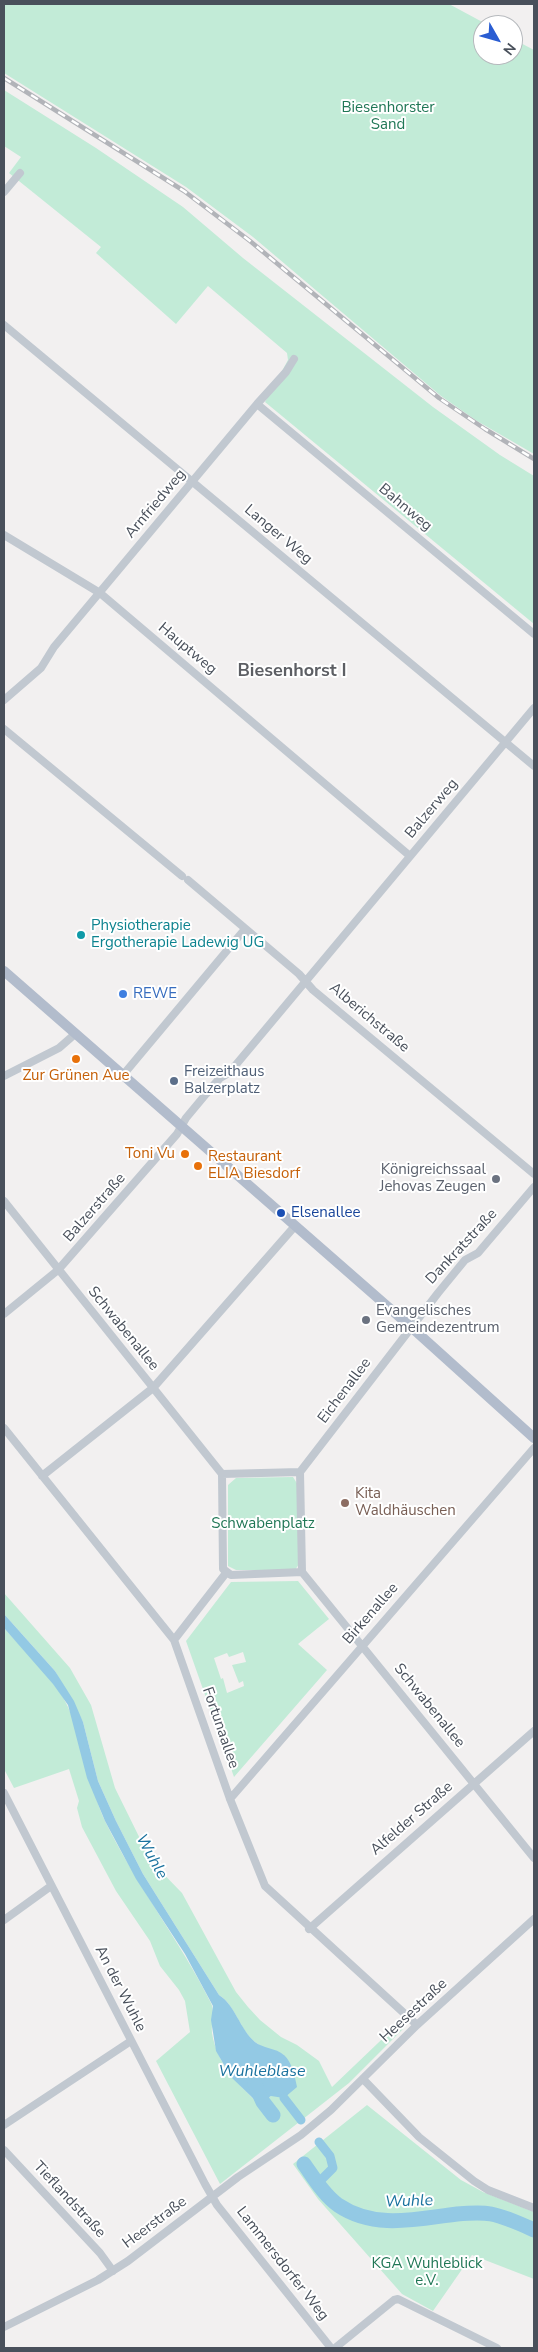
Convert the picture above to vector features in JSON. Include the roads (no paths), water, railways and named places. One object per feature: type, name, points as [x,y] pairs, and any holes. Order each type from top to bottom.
[{"type":"main road","points":[[4,971],[411,1327],[534,1438]]},
{"type":"street","points":[[4,192],[20,173]]},
{"type":"street","name":"Langer Weg","points":[[4,325],[534,766]]},
{"type":"street","name":"Arnfriedweg","points":[[4,700],[41,668],[54,647],[257,404],[286,372],[294,359]]},
{"type":"street","name":"Bahnweg","points":[[257,404],[534,634]]},
{"type":"street","name":"Hauptweg","points":[[4,535],[100,594],[410,856]]},
{"type":"street","name":"Balzerweg","points":[[351,928],[534,708]]},
{"type":"street","name":"Alberichstraße","points":[[4,729],[185,878],[534,1174]]},
{"type":"street","name":"Balzerstraße","points":[[4,1314],[58,1270],[181,1127],[206,1094],[220,1078],[229,1073],[351,928]]},
{"type":"street","points":[[123,1076],[245,929]]},
{"type":"street","points":[[4,1076],[59,1048],[75,1034]]},
{"type":"street","name":"Dankratstraße","points":[[411,1327],[465,1260],[478,1253],[534,1187]]},
{"type":"street","name":"Schwabenallee","points":[[4,1201],[222,1474]]},
{"type":"street","points":[[42,1476],[153,1388],[295,1226]]},
{"type":"street","name":"Eichenallee","points":[[300,1472],[411,1327]]},
{"type":"street","name":"Fortunaallee","points":[[4,1428],[174,1640],[230,1798],[265,1886],[309,1929],[417,2025]]},
{"type":"street","name":"Birkenallee","points":[[230,1798],[534,1448]]},
{"type":"street","points":[[300,1472],[302,1572],[241,1575],[226,1573],[223,1569],[222,1474],[300,1472]]},
{"type":"street","name":"Schwabenallee","points":[[302,1572],[534,1858]]},
{"type":"street","points":[[174,1640],[180,1635],[226,1573]]},
{"type":"street","name":"Alfelder Straße","points":[[309,1929],[534,1731]]},
{"type":"street","name":"An der Wuhle","points":[[4,1793],[213,2197]]},
{"type":"street","points":[[4,1920],[51,1886]]},
{"type":"street","name":"Heesestraße","points":[[313,2125],[417,2025],[534,1919]]},
{"type":"street","points":[[4,2125],[131,2041]]},
{"type":"street","points":[[363,2079],[419,2137],[474,2181],[488,2190],[534,2208]]},
{"type":"street","name":"Heerstraße","points":[[4,2327],[113,2271],[261,2161],[313,2125]]},
{"type":"street","name":"Tieflandstraße","points":[[4,2150],[100,2253],[113,2271]]},
{"type":"street","name":"Lammersdorfer Weg","points":[[213,2197],[333,2348]]},
{"type":"street","points":[[333,2348],[394,2300],[398,2299],[497,2348]]},
{"type":"water","name":"Wuhleblase","points":[[4,1614],[55,1671],[74,1701],[83,1722],[98,1781],[116,1821],[143,1874],[219,1995],[230,2005],[245,2030],[255,2042],[281,2053],[289,2062],[297,2087],[284,2098],[271,2096],[259,2104],[231,2077],[216,2051],[211,2020],[213,2006],[185,1954],[136,1879],[105,1821],[87,1778],[68,1705],[53,1684],[4,1628]]},
{"type":"waterway","name":"Wuhle","points":[[255,2084],[263,2102],[273,2115]]},
{"type":"waterway","points":[[284,2098],[301,2120]]},
{"type":"waterway","points":[[318,2183],[333,2168],[330,2156],[319,2142]]},
{"type":"waterway","name":"Wuhle","points":[[304,2164],[319,2186],[333,2201],[352,2213],[366,2218],[396,2221],[483,2213],[502,2217],[534,2230]]},
{"type":"railway","points":[[4,78],[184,191],[250,241],[439,398],[534,459]]},
{"type":"place","name":"Physiotherapie Ergotherapie Ladewig UG","points":[[81,935]]},
{"type":"place","name":"REWE","points":[[123,994]]},
{"type":"place","name":"Zur Grünen Aue","points":[[76,1059]]},
{"type":"place","name":"Freizeithaus Balzerplatz","points":[[174,1081]]},
{"type":"place","name":"Toni Vu","points":[[185,1154]]},
{"type":"place","name":"Restaurant ELIA Biesdorf","points":[[198,1166]]},
{"type":"place","name":"Königreichssaal Jehovas Zeugen","points":[[496,1179]]},
{"type":"place","name":"Elsenallee","points":[[281,1213]]},
{"type":"place","name":"Evangelisches Gemeindezentrum","points":[[366,1320]]},
{"type":"place","name":"Kita Waldhäuschen","points":[[345,1503]]},
{"type":"district","name":"Biesenhorst I","points":[[292,672]]},
{"type":"park label","name":"Biesenhorster Sand","points":[[388,116]]},
{"type":"park label","name":"Schwabenplatz","points":[[263,1524]]},
{"type":"park label","name":"KGA Wuhleblick e.V.","points":[[427,2272]]}]
